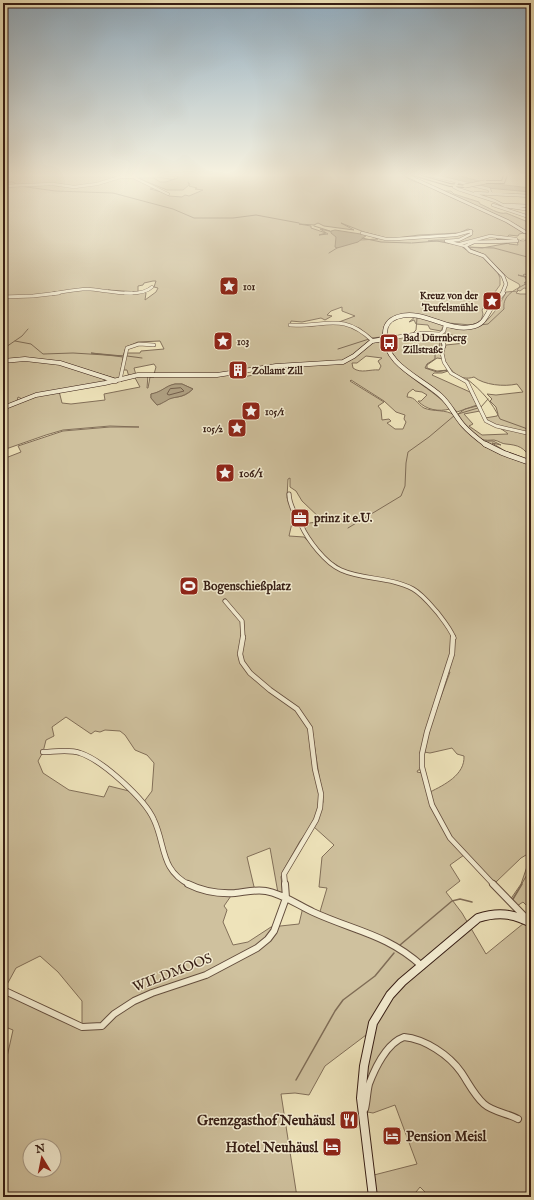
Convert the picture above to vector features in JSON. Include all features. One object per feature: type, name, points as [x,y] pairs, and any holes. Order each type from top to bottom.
[{"type":"main road","points":[[516,240],[474,242],[465,246],[468,250],[487,258],[503,275],[506,281],[504,291],[482,323],[469,327],[453,326],[420,315],[399,316],[392,319],[387,324],[385,339],[390,352],[399,365],[408,374],[440,396],[469,432],[482,442],[501,452],[531,463]]},
{"type":"main road","points":[[3,408],[36,395],[144,375],[212,375],[272,367],[344,362],[373,341],[385,339]]},
{"type":"main road","points":[[3,361],[25,359],[60,363],[118,380]]},
{"type":"main road","points":[[371,1197],[362,1111],[361,1086],[373,1023],[390,995],[402,982],[468,924],[478,918],[500,912],[514,915],[530,922]]},
{"type":"street","points":[[362,233],[386,239],[396,239],[456,235],[471,231],[471,234],[463,239],[446,241],[465,246]]},
{"type":"street","points":[[460,244],[490,236],[516,240]]},
{"type":"street","points":[[3,297],[33,296],[87,289],[134,293],[148,291],[152,287]]},
{"type":"street","points":[[290,325],[309,326],[337,322],[361,329],[373,341]]},
{"type":"street","points":[[439,334],[445,324]]},
{"type":"street","points":[[385,339],[422,333],[439,334]]},
{"type":"street","points":[[439,334],[444,344],[442,353],[444,362],[451,373],[467,381],[483,418],[488,422],[531,434]]},
{"type":"street","points":[[118,380],[124,360],[124,354],[127,348],[139,344],[154,345]]},
{"type":"street","points":[[289,494],[289,501],[306,536],[314,547],[331,564],[340,570],[400,584],[413,589],[431,605],[451,630],[454,639],[452,654],[427,732],[422,754],[422,767],[425,782],[432,805],[450,838],[509,901],[525,915],[530,922]]},
{"type":"street","name":"WILDMOOS","points":[[3,990],[77,1025],[94,1028],[102,1026],[114,1014],[134,1001],[152,993],[206,975],[245,956],[257,948],[274,931],[286,898],[284,874],[316,820],[321,801],[315,770],[312,737],[310,728],[298,709],[270,690],[250,673],[242,662],[240,654],[243,637],[242,621],[225,601]]},
{"type":"street","points":[[43,752],[84,753],[110,771],[130,790],[152,816],[166,862],[179,879],[196,886],[218,892],[233,893],[265,891],[286,898],[319,915],[382,937],[403,949],[422,966]]},
{"type":"street","points":[[362,1111],[365,1111],[370,1085],[374,1074],[392,1045],[398,1039],[404,1037],[416,1040],[437,1050],[449,1059],[464,1075],[482,1102],[487,1106],[518,1119]]},
{"type":"shaded area","points":[[3,231],[320,231],[326,233],[319,235],[328,234],[323,231],[329,231],[361,238],[360,240],[378,239],[371,236],[394,240],[455,236],[470,231],[471,232],[467,236],[462,238],[428,241],[443,241],[460,245],[465,249],[481,255],[498,273],[500,285],[482,310],[483,314],[481,321],[472,325],[464,326],[416,314],[407,314],[390,319],[385,324],[384,332],[386,347],[391,358],[399,367],[442,400],[450,409],[437,410],[421,404],[418,401],[421,401],[427,395],[413,389],[408,393],[407,397],[414,399],[424,408],[451,413],[476,440],[483,445],[506,457],[531,464],[531,852],[521,858],[496,882],[494,882],[451,836],[436,810],[430,792],[447,783],[457,774],[461,769],[464,756],[457,754],[452,748],[430,753],[424,752],[432,721],[450,672],[446,671],[435,701],[420,758],[421,770],[418,770],[417,772],[422,773],[432,807],[442,827],[464,855],[450,865],[460,881],[446,892],[462,913],[486,954],[524,923],[531,927],[531,947],[527,964],[531,966],[531,1197],[430,1197],[420,1187],[412,1197],[373,1197],[370,1176],[417,1164],[395,1105],[373,1113],[362,1111],[361,1085],[370,1032],[325,1066],[309,1095],[295,1093],[281,1094],[297,1197],[3,1197],[3,1060],[7,1057],[13,1030],[3,1026],[3,459],[21,452],[18,446],[63,431],[110,427],[139,427],[110,426],[63,430],[3,450],[3,409],[31,397],[59,391],[62,403],[71,404],[105,400],[104,394],[140,387],[134,376],[148,375],[148,388],[150,377],[154,377],[156,375],[154,374],[156,367],[154,364],[134,368],[136,375],[129,377],[127,370],[122,370],[125,353],[140,353],[141,351],[164,349],[160,341],[138,342],[126,347],[123,356],[91,353],[123,357],[120,377],[117,379],[61,362],[26,359],[3,360],[3,350],[8,346],[3,349]],"holes":[[[156,281],[154,287],[158,288],[156,292],[145,300],[146,293],[143,292],[127,293],[108,290],[138,292],[138,286],[143,285],[144,283]],[[342,307],[342,311],[355,316],[339,322],[350,325],[332,324],[311,326],[290,325],[291,321],[302,322],[321,318],[325,320],[332,316],[327,315],[331,311]],[[352,326],[359,328],[372,338],[370,339],[361,330]],[[366,356],[382,358],[378,361],[381,366],[379,370],[359,371],[353,368],[352,363],[357,363]],[[241,362],[245,372],[256,370],[259,374],[237,378],[233,372],[231,364]],[[351,380],[384,401],[396,412],[405,415],[404,419],[406,422],[403,429],[395,429],[387,423],[391,421],[389,419],[382,420],[381,410],[378,406],[384,402],[350,381]],[[175,384],[182,384],[193,389],[185,395],[166,400],[157,405],[151,398],[151,394]],[[290,478],[290,487],[296,491],[302,501],[323,521],[303,524],[308,535],[321,552],[329,560],[340,567],[344,573],[332,566],[304,537],[289,536],[292,523],[297,518],[287,498],[288,479]],[[261,681],[298,708],[312,730],[323,802],[314,827],[334,845],[322,857],[319,887],[327,888],[319,915],[303,907],[299,924],[271,927],[248,942],[233,945],[223,922],[227,910],[224,906],[233,893],[255,891],[247,857],[270,848],[278,893],[283,893],[281,877],[283,871],[300,841],[312,825],[320,800],[308,727],[295,708],[259,682]],[[66,717],[91,734],[95,731],[120,731],[125,735],[135,750],[147,755],[154,763],[152,791],[143,803],[130,790],[109,786],[104,797],[69,790],[43,773],[38,761],[43,752],[46,740],[54,736],[52,727]],[[40,956],[58,972],[82,1001],[82,1027],[4,990],[16,968]]]},
{"type":"shaded area","points":[[361,231],[464,231],[459,233],[386,238]]},
{"type":"shaded area","points":[[473,231],[521,231],[524,233],[519,234],[518,236],[509,235],[506,238],[523,241],[531,238],[531,278],[525,274],[523,275],[526,277],[518,275],[525,277],[527,281],[524,283],[531,282],[531,289],[524,288],[520,291],[517,290],[520,286],[519,284],[508,278],[485,255],[466,247],[482,248],[509,243],[518,245],[517,241],[498,240],[494,236],[482,237],[483,238],[459,244],[454,242],[471,236]]},
{"type":"shaded area","points":[[524,231],[531,231],[531,236]]},
{"type":"shaded area","points":[[518,291],[516,293],[531,294],[531,462],[518,458],[485,441],[493,441],[501,445],[492,443],[505,451],[530,460],[524,449],[514,445],[503,444],[494,440],[483,440],[474,435],[458,414],[464,409],[457,412],[445,399],[403,368],[391,351],[387,340],[422,333],[437,334],[437,337],[441,339],[442,347],[445,348],[446,345],[465,343],[455,336],[444,333],[446,327],[479,326],[491,316],[506,292]],"holes":[[[437,358],[444,359],[452,371],[459,376],[464,378],[474,377],[478,380],[494,385],[517,384],[523,392],[496,395],[487,394],[492,399],[490,401],[496,407],[498,414],[497,416],[485,418],[508,434],[482,435],[469,426],[473,424],[464,414],[480,411],[477,406],[467,408],[477,405],[470,392],[432,375],[434,373],[442,373],[448,370],[437,371],[427,368],[427,365]]]},
{"type":"shaded area","points":[[416,316],[444,325],[441,331],[430,329],[428,325],[416,324],[414,320],[409,322]]},
{"type":"shaded area","points":[[20,360],[60,363],[111,379],[104,380],[105,382],[22,399],[18,397],[17,401],[3,408],[3,361]]},
{"type":"shaded area","points":[[531,855],[531,910],[523,902],[517,906],[510,900],[521,884]]},
{"type":"water","points":[[331,231],[341,231],[367,235],[358,242],[337,248],[335,247],[336,237],[331,233]]},
{"type":"water","points":[[175,384],[182,384],[193,389],[185,395],[169,399],[157,405],[151,398],[151,394]]},
{"type":"waterway","points":[[362,238],[381,242],[411,243]]},
{"type":"waterway","points":[[412,243],[437,241],[457,245]]},
{"type":"waterway","points":[[467,247],[494,248],[531,258]]},
{"type":"waterway","points":[[329,253],[337,248]]},
{"type":"waterway","points":[[480,325],[488,324],[504,309],[504,304],[508,295],[531,281]]},
{"type":"waterway","points":[[413,333],[416,330],[417,318]]},
{"type":"waterway","points":[[448,323],[471,325]]},
{"type":"waterway","points":[[3,349],[22,336],[28,329]]},
{"type":"waterway","points":[[437,335],[440,344],[435,354],[435,359],[427,364],[425,368],[437,372],[448,370]]},
{"type":"waterway","points":[[388,336],[394,336]]},
{"type":"waterway","points":[[372,338],[382,337]]},
{"type":"waterway","points":[[338,349],[369,339]]},
{"type":"waterway","points":[[15,341],[31,344],[43,354],[73,353],[122,356]]},
{"type":"waterway","points":[[127,356],[142,358]]},
{"type":"waterway","points":[[467,379],[488,399]]},
{"type":"waterway","points":[[481,407],[488,399]]},
{"type":"waterway","points":[[488,399],[494,407],[500,419],[525,428],[531,432]]},
{"type":"waterway","points":[[458,414],[478,408]]},
{"type":"waterway","points":[[348,528],[401,496],[405,486],[408,452],[429,437],[455,415]]},
{"type":"waterway","points":[[529,451],[531,447]]},
{"type":"waterway","points":[[521,885],[531,868]]},
{"type":"waterway","points":[[513,899],[522,884]]},
{"type":"waterway","points":[[400,945],[452,901],[460,899],[472,902]]},
{"type":"waterway","points":[[296,1080],[335,1011],[343,1000],[375,976],[394,953]]},
{"type":"tunnel","points":[[517,241],[529,239],[530,237],[525,232]]},
{"type":"place","name":"101","points":[[229,286]]},
{"type":"place","name":"Kreuz von der Teufelsmühle","points":[[492,301]]},
{"type":"place","name":"103","points":[[223,341]]},
{"type":"place","name":"Bad Dürrnberg Zillstraße","points":[[389,343]]},
{"type":"place","name":"Zollamt Zill","points":[[238,370]]},
{"type":"place","name":"105/1","points":[[251,411]]},
{"type":"place","name":"105/2","points":[[237,428]]},
{"type":"place","name":"106/1","points":[[225,473]]},
{"type":"place","name":"prinz it e.U.","points":[[300,518]]},
{"type":"place","name":"Bogenschießplatz","points":[[189,586]]},
{"type":"place","name":"Grenzgasthof Neuhäusl","points":[[349,1120]]},
{"type":"place","name":"Pension Meisl","points":[[392,1136]]},
{"type":"place","name":"Hotel Neuhäusl","points":[[332,1147]]}]
